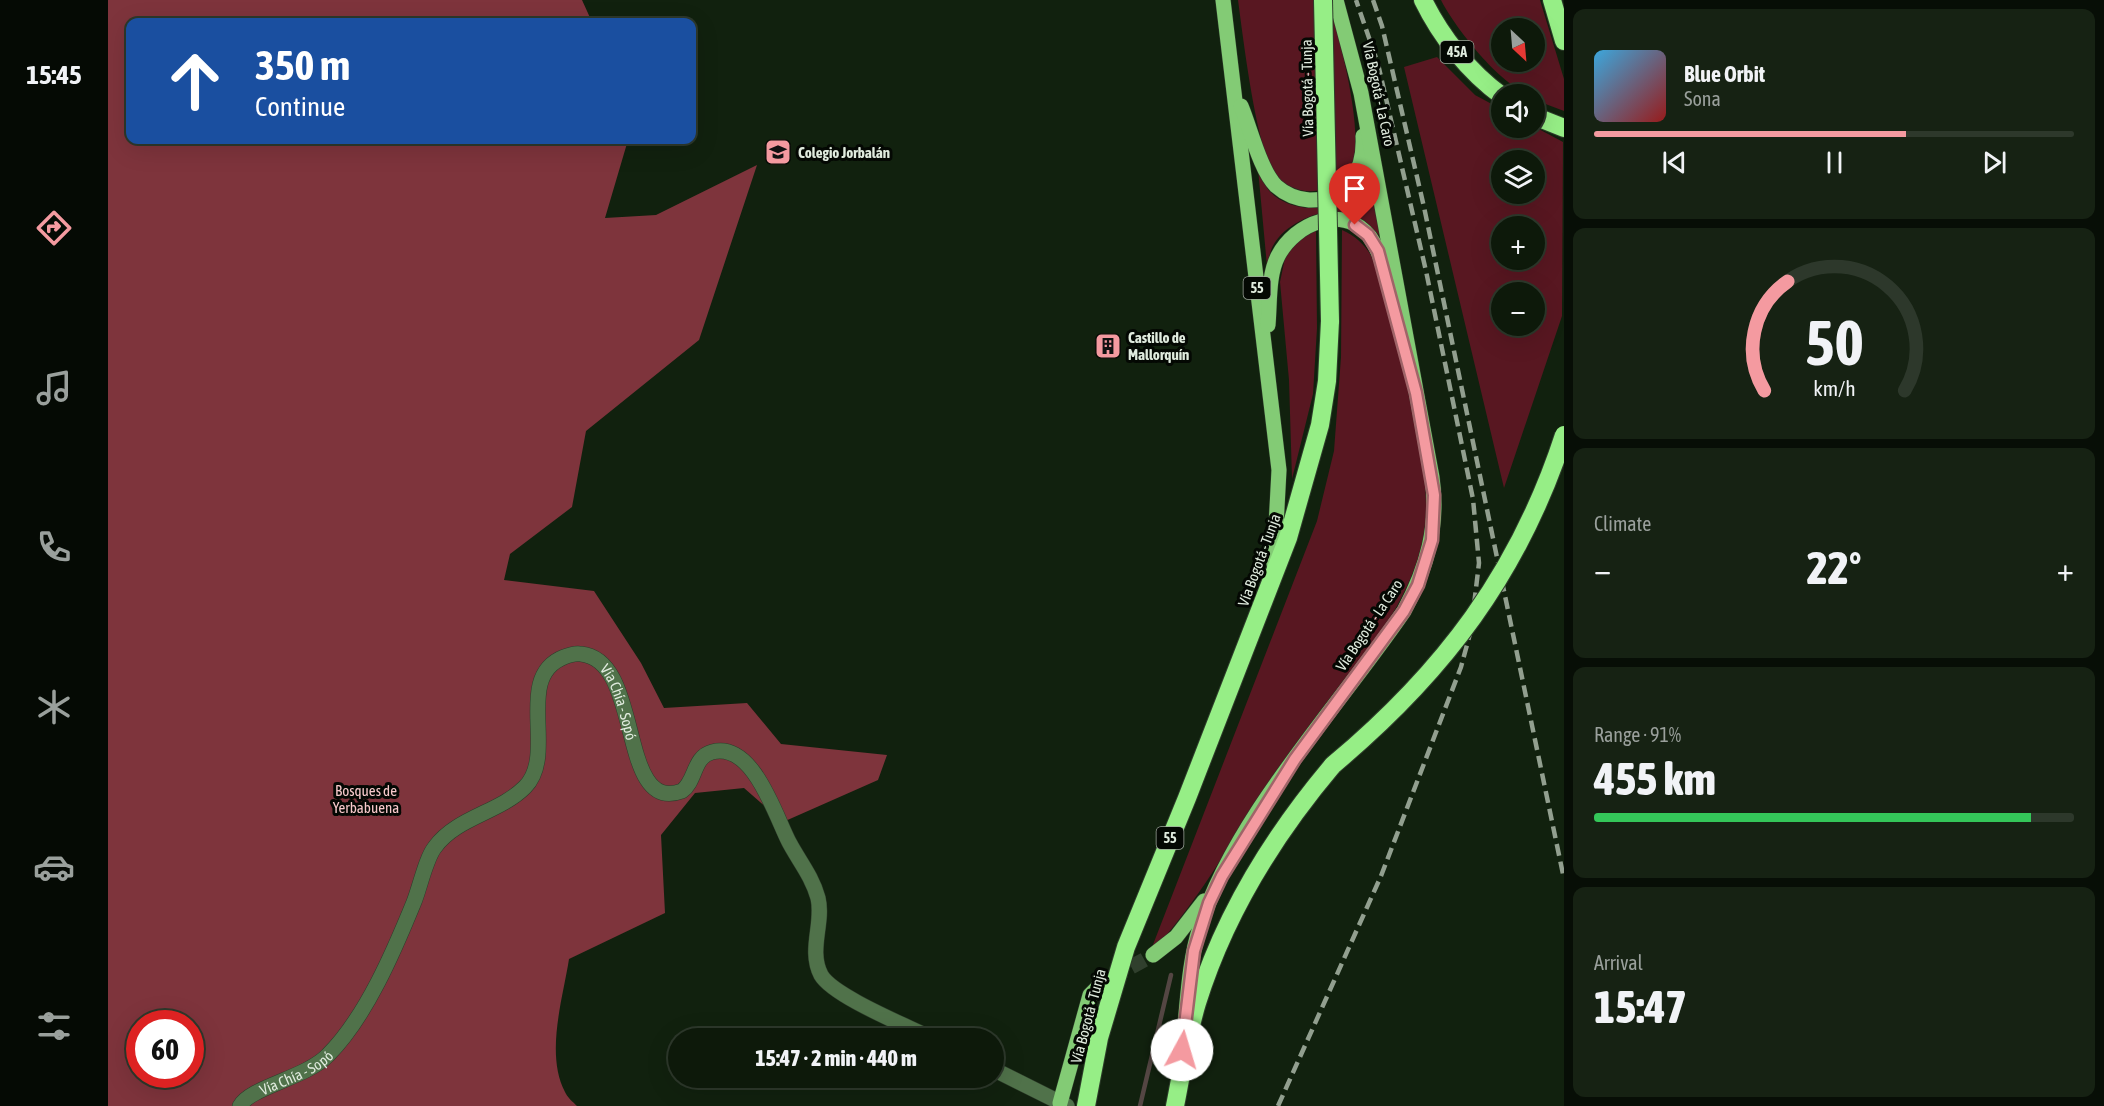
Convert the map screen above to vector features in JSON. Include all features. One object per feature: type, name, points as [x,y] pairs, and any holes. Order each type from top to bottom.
[{"type":"highway","name":"Vía Bogotá - Tunja","points":[[1086,1106],[1099,1038],[1126,947],[1288,538],[1320,425],[1327,381],[1330,321],[1323,0]]},
{"type":"highway","name":"45A","points":[[1423,0],[1448,41],[1465,63],[1491,86]]},
{"type":"highway","points":[[1552,0],[1564,41]]},
{"type":"highway","points":[[1545,120],[1563,126]]},
{"type":"highway","points":[[1176,1100],[1197,1004],[1230,918],[1276,838],[1333,765],[1413,693],[1449,652],[1480,609],[1509,563],[1533,515],[1564,435]]},
{"type":"main road","name":"55","points":[[1223,0],[1279,470],[1273,576]]},
{"type":"main road","name":"Vía Bogotá - La Caro","points":[[1176,1100],[1194,951],[1209,903],[1231,860],[1295,759],[1389,632],[1418,585],[1432,540],[1435,514],[1432,477],[1362,93],[1336,0]]},
{"type":"main road","points":[[1234,86],[1265,170],[1275,185],[1288,195],[1305,200],[1324,200],[1340,193],[1353,180],[1362,160],[1364,145],[1362,93]]},
{"type":"main road","points":[[1266,361],[1271,281],[1276,258],[1294,234],[1309,224],[1338,220],[1355,225],[1368,235],[1378,251],[1416,393]]},
{"type":"main road","points":[[1153,955],[1169,944],[1185,927],[1231,860]]},
{"type":"main road","points":[[1064,1104],[1090,995],[1101,984]]},
{"type":"street","name":"Vía Chía - Sopó","points":[[240,1106],[249,1096],[308,1071],[330,1054],[393,956],[433,849],[456,828],[512,798],[531,779],[538,757],[541,676],[546,668],[559,659],[581,654],[596,659],[609,669],[621,693],[641,768],[656,789],[667,794],[682,791],[698,763],[712,752],[730,752],[748,765],[811,877],[819,901],[815,948],[821,974],[828,983],[851,998],[911,1028]]},
{"type":"street","points":[[1004,1074],[1064,1104]]},
{"type":"shaded area","points":[[1238,0],[1329,0],[1345,64],[1356,143],[1353,163],[1347,178],[1340,184],[1323,190],[1303,191],[1287,184],[1274,173],[1261,140],[1256,116]]},
{"type":"shaded area","points":[[1441,0],[1540,0],[1564,79],[1564,111],[1545,104],[1545,84],[1511,84],[1496,72],[1545,72],[1545,18],[1491,18],[1491,66],[1457,25]]},
{"type":"shaded area","points":[[1437,57],[1475,95],[1491,104],[1491,138],[1545,138],[1545,132],[1563,142],[1562,316],[1504,488],[1404,67]]},
{"type":"shaded area","points":[[1368,168],[1381,237],[1350,215],[1338,212],[1320,213],[1293,225],[1279,237],[1274,244],[1267,266],[1258,169],[1266,186],[1279,199],[1289,204],[1311,208],[1333,205],[1353,194]]},
{"type":"shaded area","points":[[1316,230],[1317,328],[1313,394],[1292,479],[1289,380],[1280,282],[1286,253],[1299,238]]},
{"type":"shaded area","points":[[1342,230],[1356,238],[1376,263],[1392,311],[1426,486],[1426,527],[1418,560],[1404,593],[1365,656],[1277,773],[1185,912],[1149,955],[1317,521],[1334,451],[1341,357]]},
{"type":"green space","name":"Bosques de Yerbabuena","points":[[108,0],[582,0],[590,18],[126,18],[126,144],[627,144],[605,218],[656,215],[757,165],[699,340],[586,431],[572,507],[510,554],[504,580],[594,591],[641,663],[664,708],[747,703],[781,744],[887,755],[878,780],[783,822],[744,788],[695,793],[661,835],[665,913],[569,959],[557,1026],[556,1061],[559,1077],[569,1098],[577,1106],[108,1106]]},
{"type":"waterway","points":[[1140,1106],[1171,975]]},
{"type":"tunnel","points":[[1111,978],[1153,955]]},
{"type":"railway","points":[[1278,1106],[1381,876],[1461,667],[1471,630],[1479,563],[1473,499],[1426,271],[1378,64],[1356,0]]},
{"type":"railway","points":[[1373,0],[1382,26],[1424,207],[1564,879]]},
{"type":"place","name":"Colegio Jorbalán","points":[[778,152]]},
{"type":"place","name":"Castillo de Mallorquín","points":[[1108,346]]},
{"type":"route","points":[[1182,1050],[1189,984],[1199,929],[1222,876],[1236,850],[1295,759],[1404,611],[1418,585],[1432,540],[1435,514],[1434,495],[1416,393],[1378,251],[1368,235],[1355,225]]}]
